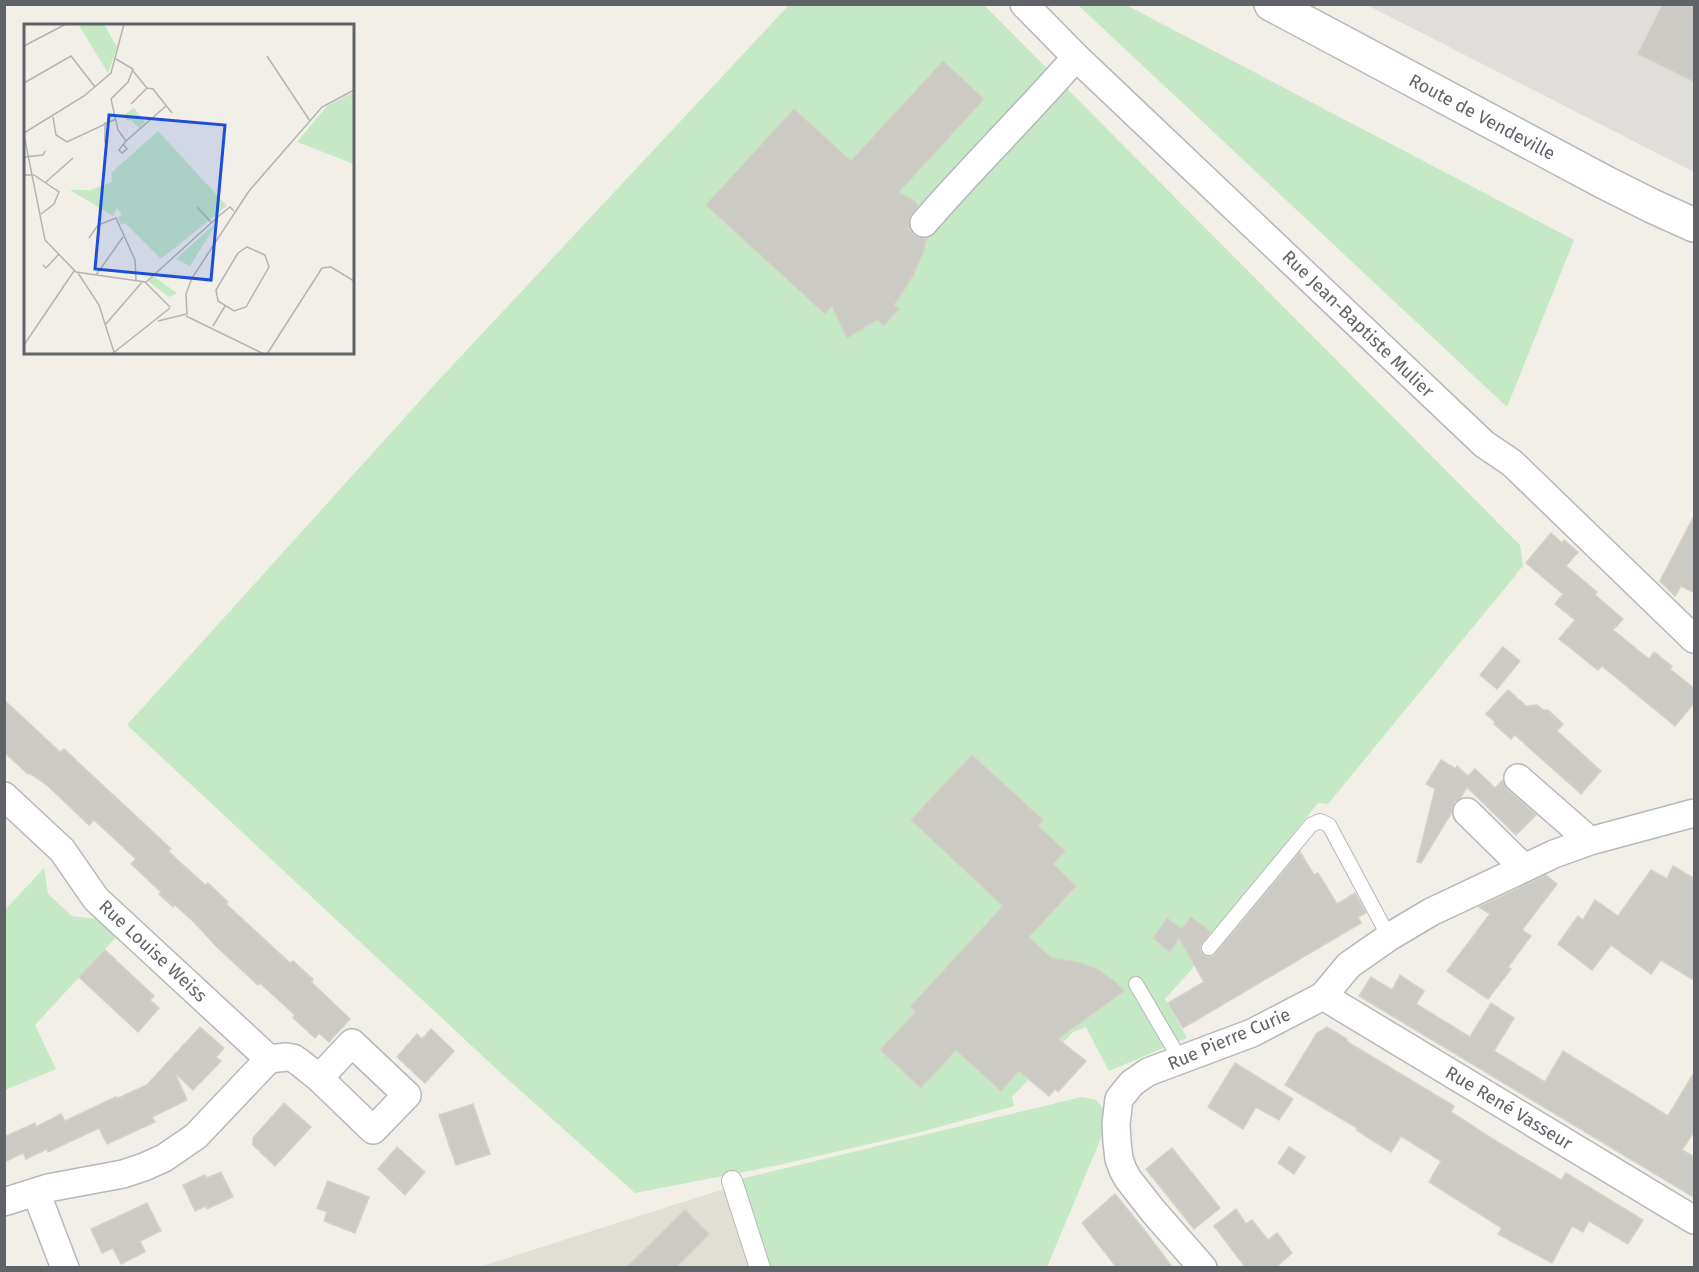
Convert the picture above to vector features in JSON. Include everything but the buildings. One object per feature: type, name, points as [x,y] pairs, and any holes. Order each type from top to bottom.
[{"type":"main road","name":"Route de Vendeville","points":[[1271,4],[1606,183],[1695,225]]},
{"type":"main road","name":"Route de Vendeville","points":[[1314,4],[1588,152],[1662,190],[1695,204]]},
{"type":"street","name":"Rue Jean-Baptiste Mulier","points":[[1024,4],[1076,57],[1484,444],[1512,463],[1695,639]]},
{"type":"street","points":[[924,223],[1076,57]]},
{"type":"street","points":[[1518,778],[1590,841]]},
{"type":"street","name":"Rue Louise Weiss","points":[[4,796],[62,850],[96,899],[269,1059]]},
{"type":"street","points":[[1467,812],[1524,868]]},
{"type":"street","name":"Rue Pierre Curie","points":[[1203,1268],[1128,1179],[1119,1159],[1116,1124],[1119,1099],[1132,1083],[1148,1072],[1252,1033],[1323,996],[1349,965],[1389,937],[1431,912],[1554,854],[1590,841],[1695,813]]},
{"type":"street","name":"Rue René Vasseur","points":[[1323,996],[1695,1220]]},
{"type":"street","points":[[4,1202],[36,1192],[123,1174],[150,1165],[175,1152],[196,1136],[269,1059],[293,1058],[319,1078]]},
{"type":"street","points":[[732,1181],[760,1268]]},
{"type":"street","points":[[36,1192],[65,1268]]},
{"type":"lane","points":[[1209,948],[1311,825],[1320,821],[1329,825],[1389,937]]},
{"type":"lane","points":[[1136,984],[1181,1060]]},
{"type":"shaded area","points":[[1367,5],[1694,5],[1694,172]]},
{"type":"shaded area","points":[[727,1188],[754,1268],[476,1268]]},
{"type":"green space","points":[[789,5],[984,5],[1520,545],[1523,566],[1328,804],[1318,803],[1232,910],[1192,969],[1165,999],[1187,1038],[1109,1071],[1086,1027],[1073,1032],[1012,1097],[1014,1106],[921,1132],[779,1165],[635,1193],[503,1075],[127,725],[436,383]]},
{"type":"green space","points":[[1078,5],[1126,5],[1574,240],[1507,407]]},
{"type":"green space","points":[[44,868],[48,894],[72,916],[98,919],[117,936],[35,1025],[56,1069],[5,1090],[4,911]]},
{"type":"green space","points":[[1082,1097],[1096,1100],[1107,1113],[1104,1131],[1047,1267],[760,1267],[732,1181]]}]
